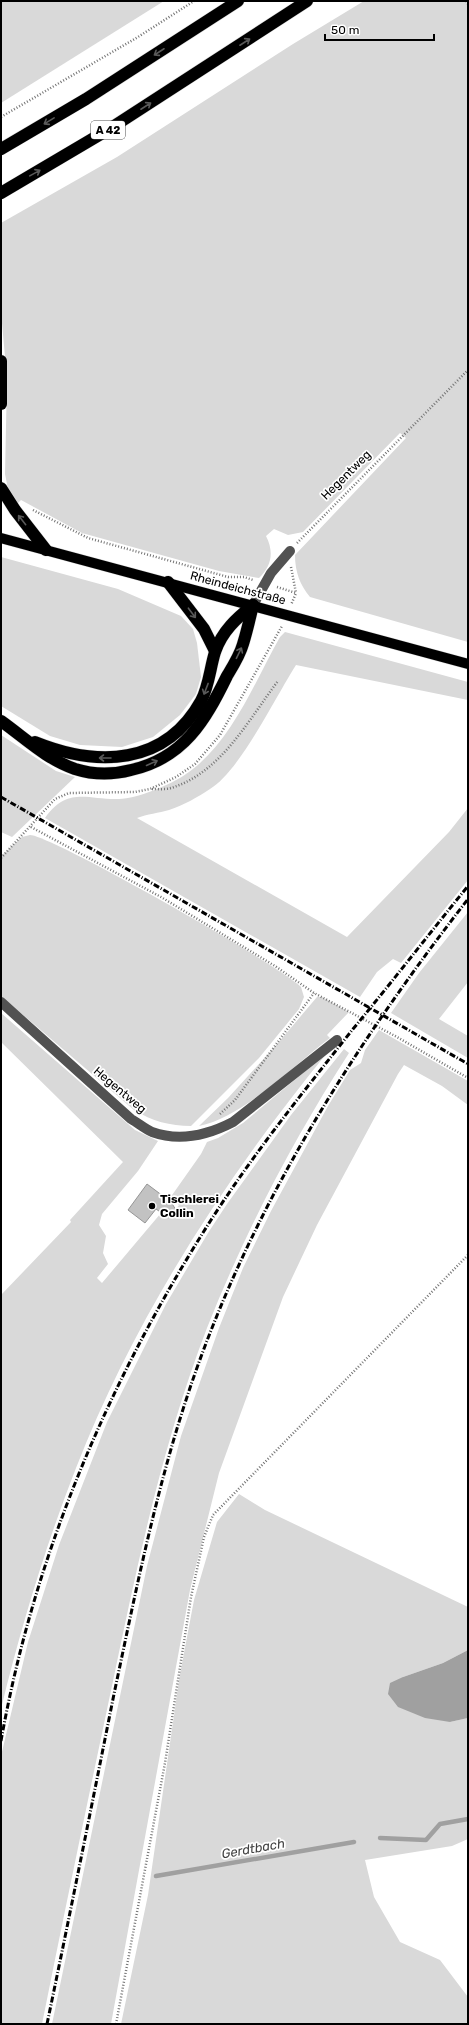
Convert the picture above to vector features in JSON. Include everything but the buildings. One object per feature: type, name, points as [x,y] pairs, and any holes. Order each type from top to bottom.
[{"type":"highway","points":[[1,149],[86,99],[238,1]]},
{"type":"highway","name":"A 42","points":[[1,192],[111,128],[307,1]]},
{"type":"highway","points":[[1,361],[1,404]]},
{"type":"highway","points":[[1,488],[15,510],[46,550]]},
{"type":"highway","points":[[168,582],[204,629],[215,651]]},
{"type":"highway","points":[[23,736],[64,752],[98,758],[115,758],[136,755],[156,746],[174,734],[190,718],[201,701],[209,681],[215,651],[224,633],[234,621],[253,605]]},
{"type":"highway","points":[[1,721],[23,736],[41,752],[60,763],[95,773],[115,774],[140,768],[163,758],[183,743],[199,728],[213,706],[243,645],[253,605]]},
{"type":"main road","name":"Rheindeichstraße","points":[[1,538],[468,664]]},
{"type":"lane","points":[[253,605],[271,573],[290,552]]},
{"type":"lane","name":"Hegentweg","points":[[1,1002],[131,1119],[152,1132],[174,1136],[193,1137],[217,1130],[233,1122],[337,1040]]},
{"type":"path","points":[[1,117],[138,37],[194,1]]},
{"type":"path","name":"Hegentweg","points":[[290,552],[468,370]]},
{"type":"path","points":[[15,510],[21,504],[88,538],[228,577],[244,577],[296,593]]},
{"type":"path","points":[[287,615],[296,593],[290,552]]},
{"type":"path","points":[[150,789],[173,788],[196,777],[218,759],[278,681]]},
{"type":"path","points":[[1,858],[31,827],[161,897],[275,966],[314,993],[397,1037],[468,1078]]},
{"type":"path","points":[[218,1116],[235,1100],[314,993]]},
{"type":"path","points":[[116,2024],[165,1763],[191,1597],[204,1537],[213,1515],[468,1256]]},
{"type":"shaded area","points":[[1,1],[164,1],[1,103]]},
{"type":"shaded area","points":[[364,1],[468,1],[468,642],[310,597],[303,588],[299,578],[295,555],[406,438],[400,433],[303,532],[288,535],[274,529],[266,536],[271,553],[267,568],[259,578],[219,571],[82,533],[21,500],[17,504],[8,489],[5,474],[7,379],[1,312],[1,223],[117,157],[293,44]]},
{"type":"shaded area","points":[[1,557],[118,589],[181,616],[193,629],[197,643],[201,677],[196,694],[180,715],[153,737],[122,747],[80,745],[50,736],[1,706]]},
{"type":"shaded area","points":[[285,632],[468,682],[468,700],[296,665],[257,732],[221,780],[210,789],[180,806],[137,818],[347,937],[449,832],[468,808],[468,880],[401,963],[393,959],[377,972],[360,997],[45,818],[53,808],[70,798],[126,798],[154,790],[186,774],[202,761],[229,730],[251,693],[280,637]]},
{"type":"shaded area","points":[[1,735],[56,771],[75,777],[12,837],[1,832]]},
{"type":"shaded area","points":[[30,835],[47,841],[78,856],[166,903],[253,954],[301,987],[304,997],[299,1009],[259,1058],[191,1126],[161,1122],[134,1110],[1,996],[1,856],[22,837]]},
{"type":"shaded area","points":[[468,912],[468,982],[439,1019],[468,1036],[468,1058],[391,1013],[419,973]]},
{"type":"shaded area","points":[[317,997],[322,997],[349,1012],[327,1035],[330,1038],[250,1102],[216,1121],[199,1126],[228,1098]]},
{"type":"shaded area","points":[[1,1013],[135,1130],[158,1141],[138,1171],[102,1214],[99,1225],[106,1236],[103,1253],[108,1264],[97,1278],[102,1283],[161,1213],[169,1218],[179,1205],[170,1198],[201,1154],[207,1142],[218,1138],[243,1123],[327,1053],[253,1149],[218,1199],[154,1303],[126,1357],[76,1468],[54,1527],[25,1618],[1,1709],[1,1295],[71,1222],[70,1220],[123,1162],[1,1042]]},
{"type":"shaded area","points":[[379,1030],[468,1081],[468,1105],[442,1086],[404,1065],[317,1225],[283,1297],[219,1473],[190,1590],[111,2024],[52,2024],[147,1566],[181,1436],[219,1328],[243,1268],[271,1211],[328,1106],[350,1070],[361,1063],[365,1050]]},
{"type":"shaded area","points":[[344,1049],[349,1053],[289,1153],[237,1257],[207,1328],[177,1414],[153,1502],[132,1591],[42,2024],[1,2024],[1,1756],[28,1642],[59,1545],[107,1422],[166,1304],[227,1204],[291,1115]]},
{"type":"shaded area","points":[[239,1494],[265,1510],[468,1607],[468,1650],[443,1663],[403,1677],[450,1722],[468,1718],[468,1839],[452,1846],[365,1860],[374,1897],[400,1942],[440,1960],[468,1997],[468,2024],[121,2024],[148,1895],[180,1674],[194,1600],[217,1522]]},
{"type":"shaded area","points":[[468,1650],[468,1718],[450,1722],[425,1718],[398,1707],[388,1694],[390,1683],[443,1663]]},
{"type":"waterway","name":"Gerdtbach","points":[[380,1838],[426,1840],[440,1824],[468,1819]]},
{"type":"waterway","name":"Gerdtbach","points":[[156,1876],[354,1842]]},
{"type":"railway","points":[[1,797],[468,1064]]},
{"type":"railway","points":[[1,1741],[15,1672],[33,1604],[55,1537],[80,1471],[108,1406],[140,1343],[174,1281],[211,1220],[244,1171],[316,1076],[468,886]]},
{"type":"railway","points":[[47,2024],[146,1545],[165,1470],[187,1397],[211,1329],[240,1263],[271,1199],[306,1136],[343,1075],[383,1015],[468,899]]},
{"type":"place","name":"Tischlerei Collin","points":[[152,1206]]}]
